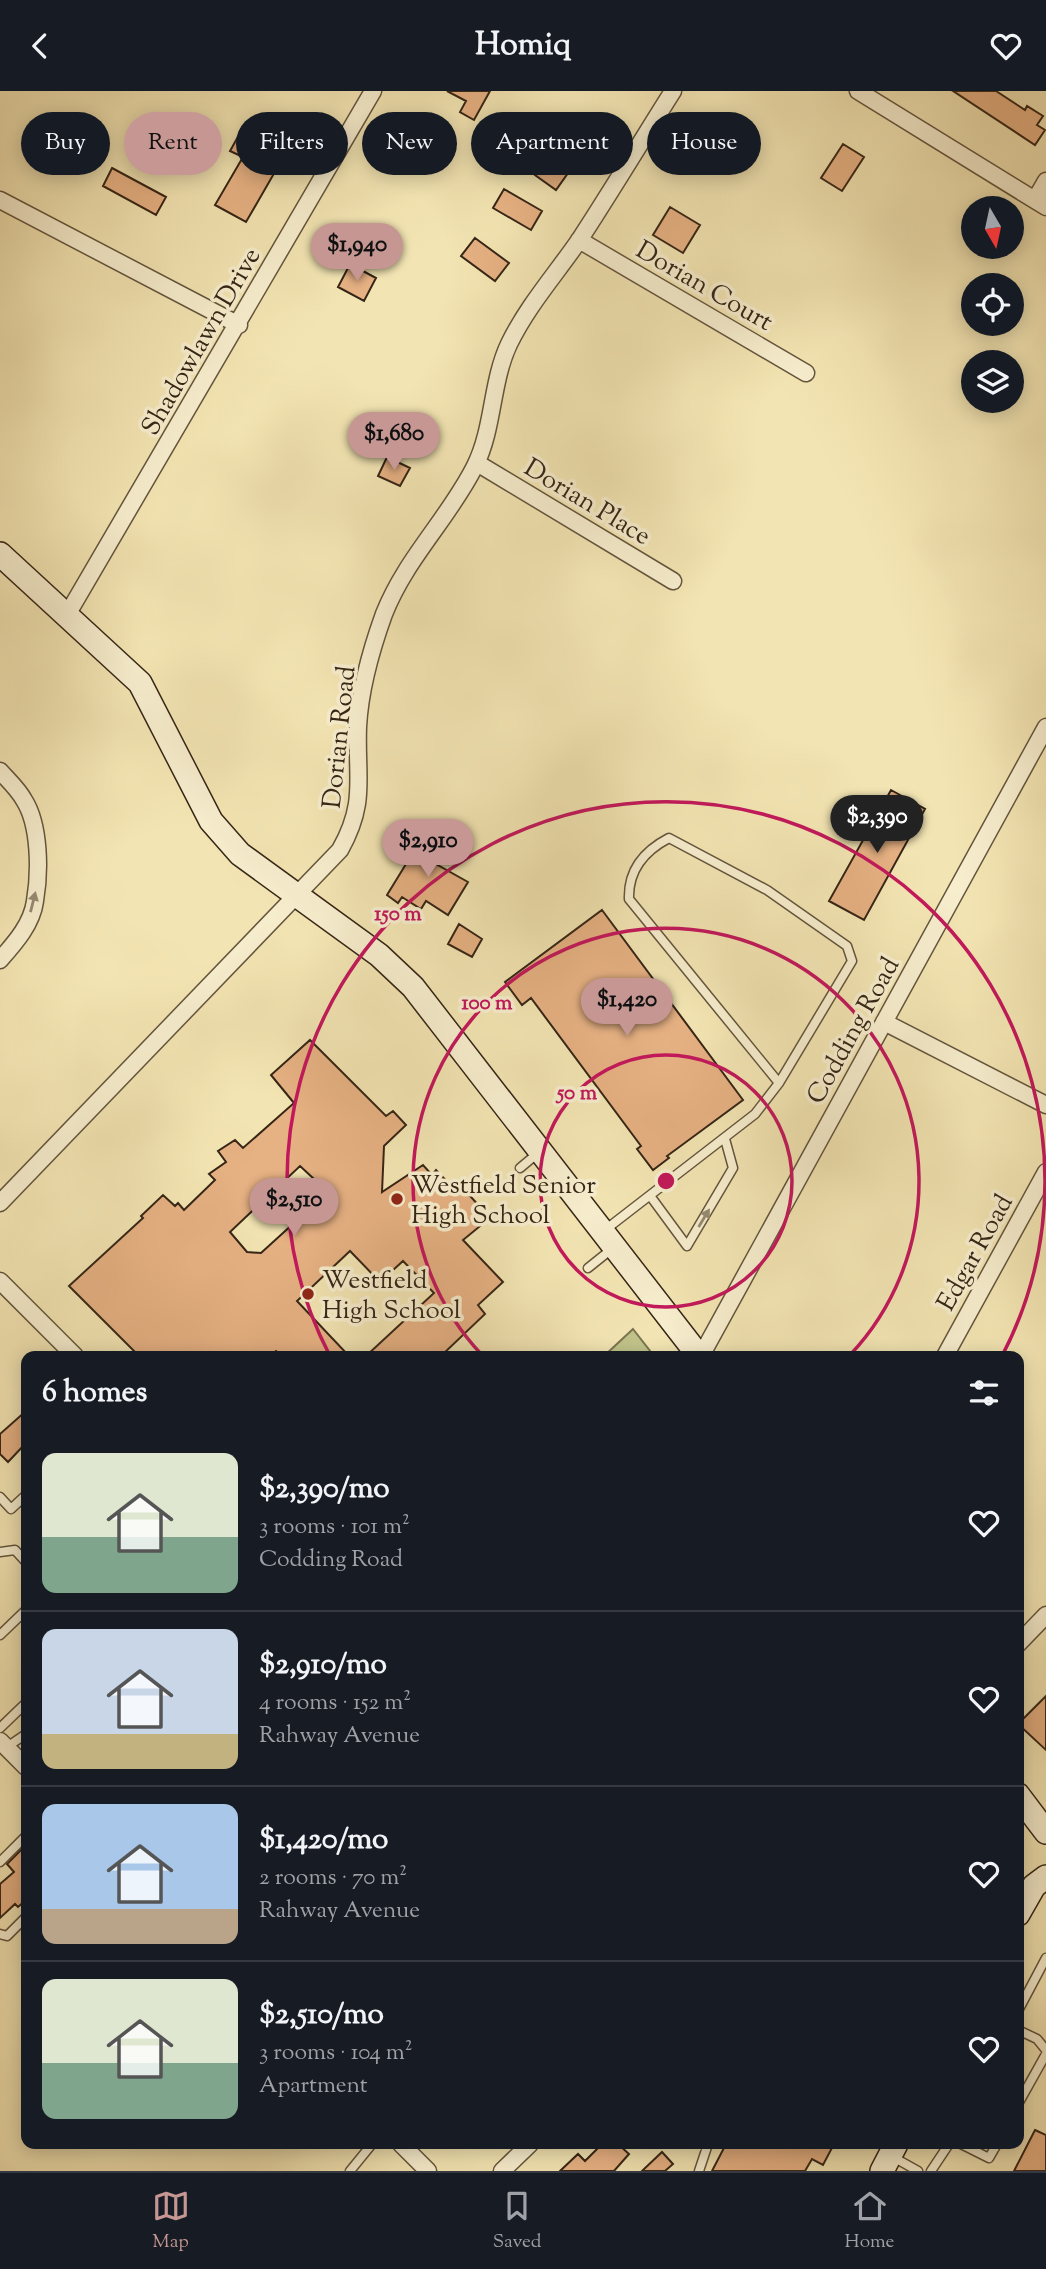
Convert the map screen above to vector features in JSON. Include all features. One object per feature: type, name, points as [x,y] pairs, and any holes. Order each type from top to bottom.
[{"type":"street","name":"Shadowlawn Drive","points":[[68,615],[373,91]]},
{"type":"street","name":"Dorian Road","points":[[0,1203],[340,850],[353,825],[359,799],[358,727],[363,683],[385,613],[402,573],[463,490],[477,463],[508,346],[538,293],[579,240],[673,91]]},
{"type":"street","points":[[858,91],[1041,203],[1046,181]]},
{"type":"street","points":[[0,200],[239,325]]},
{"type":"street","name":"Dorian Court","points":[[579,240],[806,373]]},
{"type":"street","name":"Dorian Place","points":[[477,463],[673,582]]},
{"type":"street","points":[[0,555],[140,683],[211,821],[240,854],[379,955],[413,987],[696,1351]]},
{"type":"street","name":"Codding Road","points":[[703,1351],[1046,727]]},
{"type":"street","points":[[0,771],[25,801],[35,832],[37,867],[35,902],[20,937],[0,960]]},
{"type":"street","points":[[884,1022],[1046,1105]]},
{"type":"street","name":"Edgar Road","points":[[948,1351],[1046,1172]]},
{"type":"street","points":[[0,1280],[70,1351]]},
{"type":"street","points":[[1024,1638],[1046,1615]]},
{"type":"street","points":[[3,1744],[21,1761]]},
{"type":"street","points":[[1024,1803],[1046,1832]]},
{"type":"street","points":[[1024,1904],[1034,1886],[1046,1877]]},
{"type":"street","points":[[406,2149],[428,2171]]},
{"type":"street","points":[[502,2171],[525,2149]]},
{"type":"lane","points":[[588,1268],[609,1240],[651,1198],[755,1114],[779,1083],[852,961],[847,946],[767,890],[669,838],[648,849],[628,880],[629,899],[779,1083]]},
{"type":"lane","points":[[651,1198],[687,1246],[733,1168],[725,1139]]},
{"type":"lane","points":[[520,1168],[540,1151]]},
{"type":"lane","points":[[0,1497],[11,1509],[21,1500]]},
{"type":"lane","points":[[0,1552],[15,1550],[21,1557]]},
{"type":"lane","points":[[0,1635],[21,1615]]},
{"type":"lane","points":[[0,1728],[21,1708]]},
{"type":"lane","points":[[3,1744],[21,1736]]},
{"type":"lane","points":[[0,1862],[21,1841]]},
{"type":"lane","points":[[0,1934],[7,1936],[21,1922]]},
{"type":"lane","points":[[1024,2000],[1046,1958]]},
{"type":"lane","points":[[1024,2033],[1037,2039],[1046,2052],[1024,2093]]},
{"type":"lane","points":[[350,2171],[368,2149]]},
{"type":"lane","points":[[699,2171],[706,2149]]},
{"type":"lane","points":[[931,2171],[946,2149]]},
{"type":"lane","points":[[971,2149],[989,2158],[994,2149]]},
{"type":"lane","points":[[889,2157],[918,2171]]},
{"type":"green space","points":[[633,1329],[650,1351],[609,1351]]},
{"type":"building","points":[[447,91],[490,91],[478,112],[471,112],[471,118],[460,112],[466,101]]},
{"type":"building","points":[[953,91],[996,91],[1025,110],[1027,106],[1043,116],[1037,125],[1045,130],[1035,145]]},
{"type":"building","points":[[236,140],[236,154],[230,151]]},
{"type":"building","points":[[843,144],[864,157],[842,191],[821,178]]},
{"type":"building","points":[[112,168],[166,197],[156,215],[103,186]]},
{"type":"building","points":[[236,169],[236,175],[273,175],[246,222],[215,205]]},
{"type":"building","points":[[535,175],[567,175],[556,190]]},
{"type":"building","points":[[504,189],[542,211],[531,230],[493,208]]},
{"type":"building","points":[[670,207],[700,225],[683,253],[653,235]]},
{"type":"building","points":[[475,238],[509,263],[495,281],[461,256]]},
{"type":"building","points":[[350,264],[376,278],[364,301],[338,287]]},
{"type":"building","points":[[387,457],[410,468],[400,486],[378,476]]},
{"type":"building","points":[[891,790],[925,809],[864,920],[829,901]]},
{"type":"building","points":[[425,833],[444,844],[436,864],[468,882],[448,915],[426,901],[421,909],[402,897],[398,903],[387,895]]},
{"type":"building","points":[[602,910],[743,1100],[667,1156],[669,1158],[653,1170],[637,1149],[641,1146],[531,998],[522,1005],[505,982]]},
{"type":"building","points":[[459,924],[482,939],[472,957],[448,944]]},
{"type":"building","name":"Westfield Senior High School","points":[[310,1040],[386,1116],[393,1111],[406,1125],[384,1146],[382,1192],[423,1165],[432,1175],[436,1170],[456,1191],[462,1187],[490,1218],[463,1240],[503,1282],[478,1305],[485,1314],[446,1351],[371,1351],[434,1293],[403,1261],[380,1282],[350,1251],[297,1301],[344,1351],[134,1351],[69,1286],[143,1218],[141,1216],[163,1195],[175,1206],[178,1203],[184,1210],[215,1180],[209,1174],[226,1162],[218,1151],[235,1140],[243,1148],[294,1103],[271,1075]],"holes":[[[300,1166],[328,1192],[261,1253],[247,1252],[230,1232]]]},
{"type":"building","points":[[21,1415],[21,1448],[8,1462],[0,1454],[0,1434]]},
{"type":"building","points":[[1046,1696],[1046,1750],[1024,1730],[1024,1718]]},
{"type":"building","points":[[21,1850],[21,1904],[18,1907],[15,1904],[0,1918],[0,1884],[14,1872],[7,1864]]},
{"type":"building","points":[[1035,2130],[1046,2135],[1046,2171],[1014,2171]]},
{"type":"building","points":[[597,2149],[624,2149],[629,2154],[614,2171],[560,2171],[578,2154],[585,2161]]},
{"type":"building","points":[[723,2149],[831,2149],[823,2165],[812,2159],[805,2171],[712,2171]]},
{"type":"building","points":[[662,2152],[673,2164],[665,2171],[642,2171]]},
{"type":"place","name":"Westfield Senior High School","points":[[397,1199]]},
{"type":"place","name":"Westfield High School","points":[[308,1294]]}]
